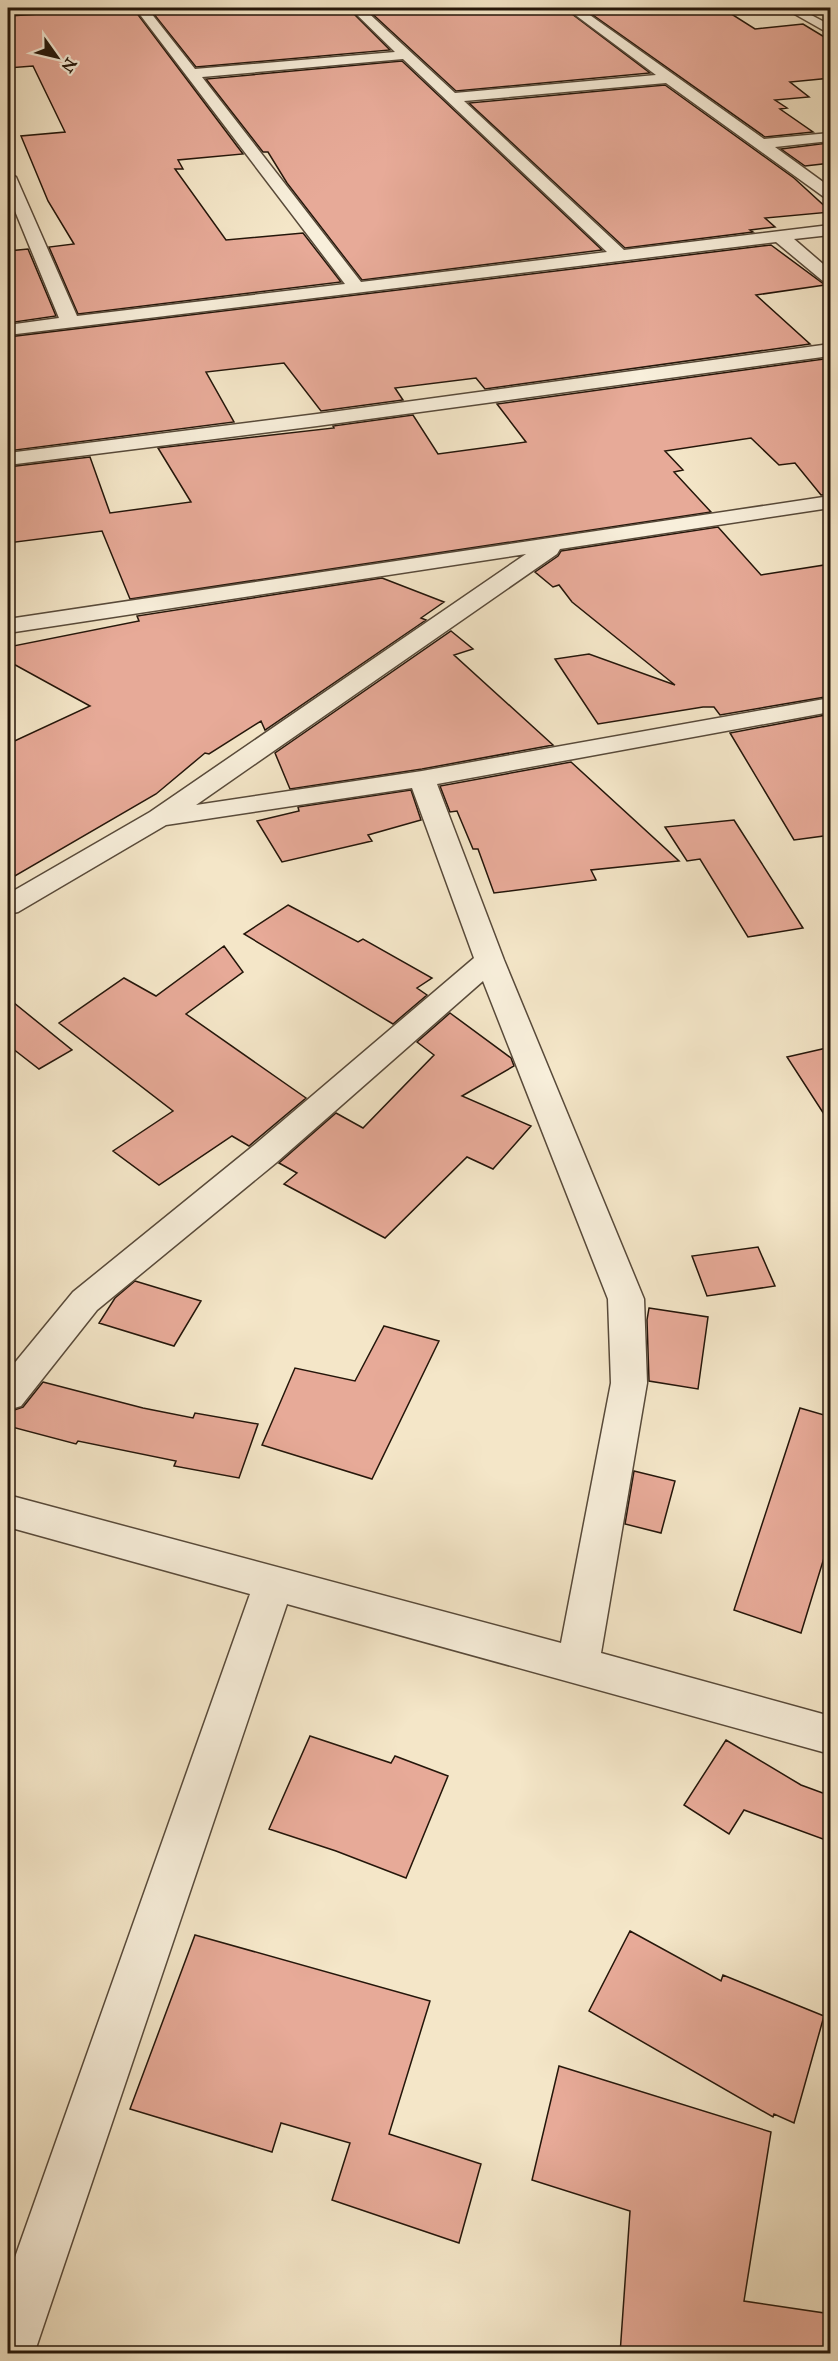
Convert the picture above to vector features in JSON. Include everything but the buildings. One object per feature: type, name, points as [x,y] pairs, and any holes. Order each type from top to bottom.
[{"type":"street","points":[[141,8],[357,288]]},
{"type":"street","points":[[356,8],[619,254]]},
{"type":"street","points":[[572,8],[831,194]]},
{"type":"street","points":[[790,8],[831,30]]},
{"type":"street","points":[[190,74],[407,55]]},
{"type":"street","points":[[451,98],[671,78]]},
{"type":"street","points":[[762,144],[831,137]]},
{"type":"street","points":[[8,177],[70,322]]},
{"type":"street","points":[[8,330],[831,230]]},
{"type":"street","points":[[780,236],[831,278]]},
{"type":"street","points":[[8,459],[340,417],[831,350]]},
{"type":"street","points":[[8,626],[831,502]]},
{"type":"street","points":[[8,906],[159,818],[555,545]]},
{"type":"street","points":[[159,818],[422,779],[830,706]]},
{"type":"street","points":[[422,779],[489,960],[626,1299],[629,1383],[578,1664]]},
{"type":"street","points":[[8,1396],[85,1302],[265,1154],[489,960]]},
{"type":"street","points":[[8,1511],[273,1584],[578,1664],[831,1735]]},
{"type":"street","points":[[8,2351],[273,1584]]}]
